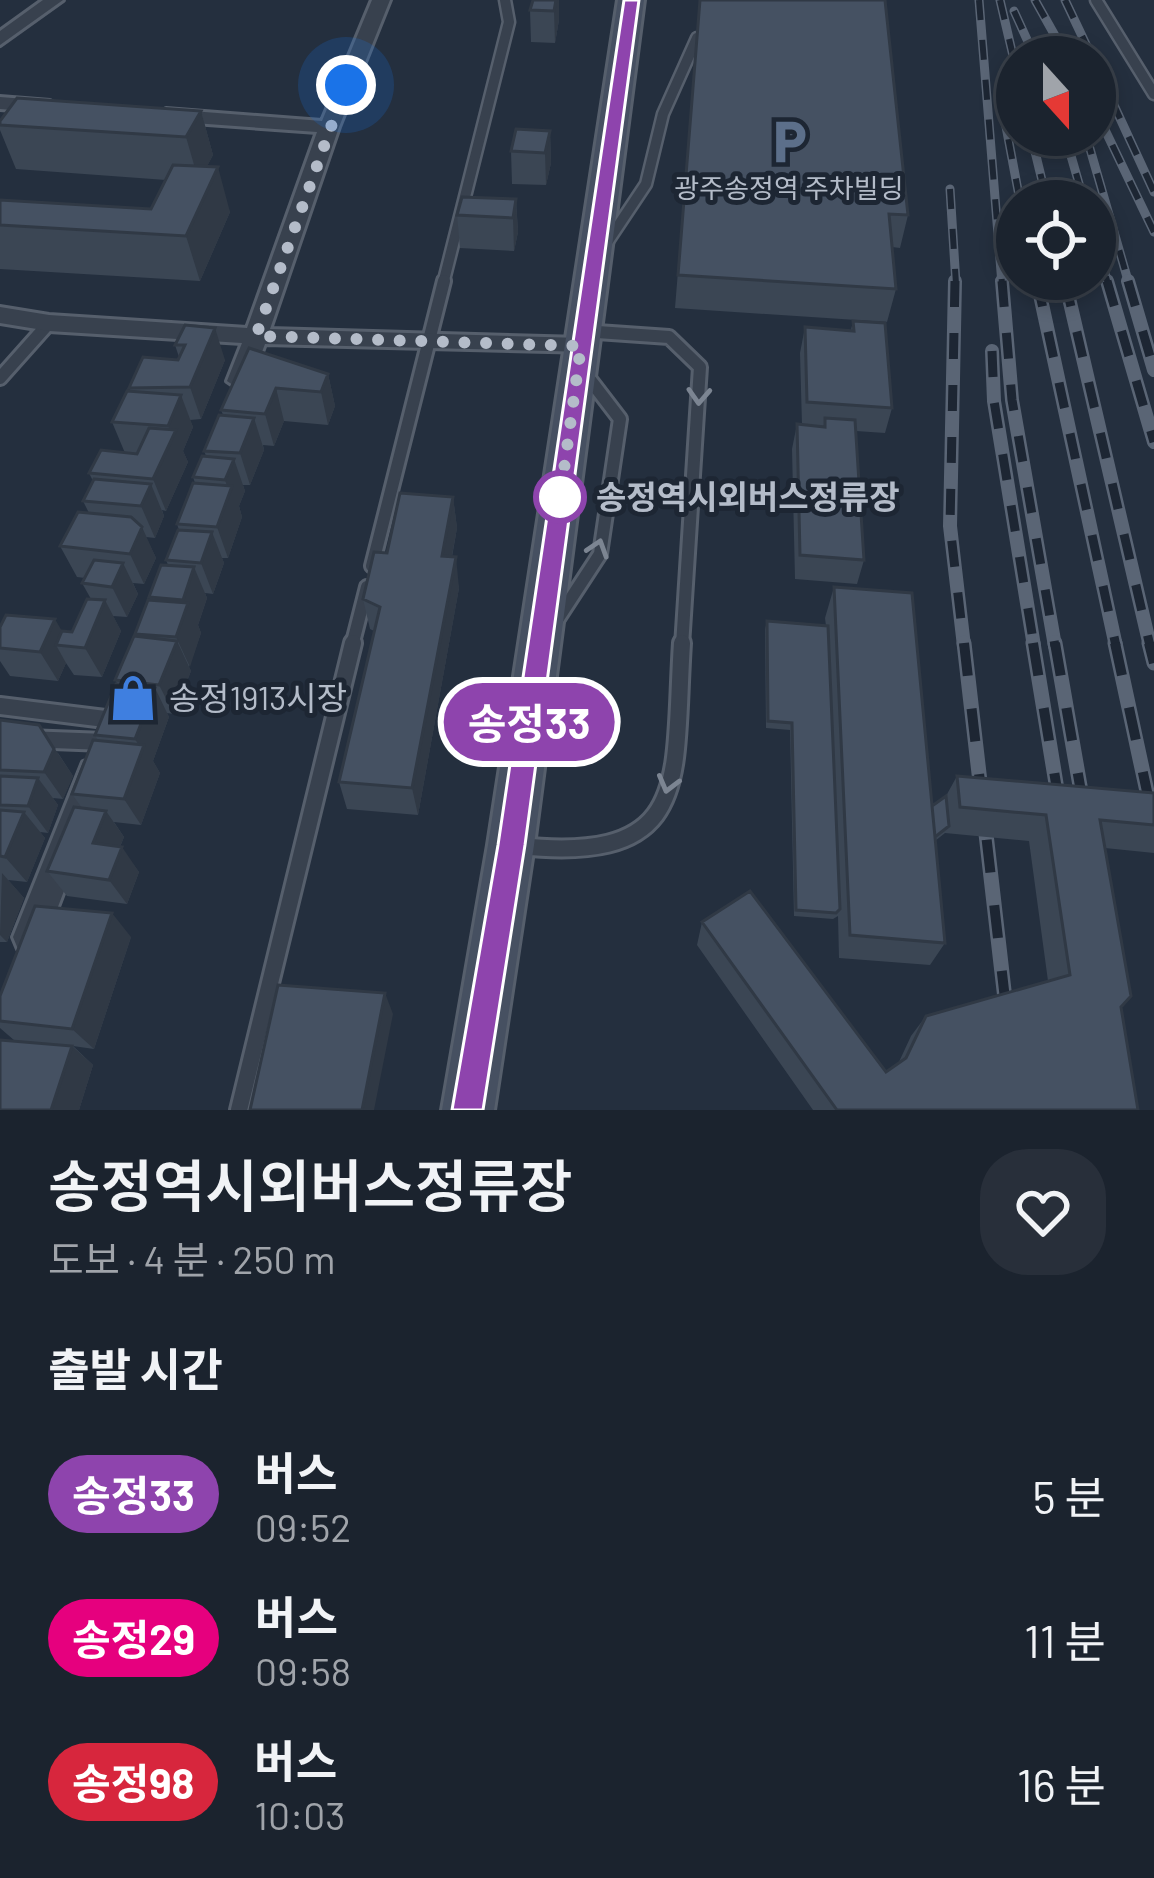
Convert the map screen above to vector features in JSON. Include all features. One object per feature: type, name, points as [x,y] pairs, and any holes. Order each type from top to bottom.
[{"type":"main road","points":[[467,1110],[512,845],[632,0]]},
{"type":"street","points":[[0,40],[54,0]]},
{"type":"street","points":[[232,400],[329,127],[381,0]]},
{"type":"street","points":[[0,99],[70,108]]},
{"type":"street","points":[[141,114],[329,127]]},
{"type":"street","points":[[0,315],[49,323],[256,336],[581,347]]},
{"type":"street","points":[[16,972],[113,720]]},
{"type":"lane","points":[[239,1110],[509,22],[506,0]]},
{"type":"lane","points":[[1096,0],[1154,94]]},
{"type":"lane","points":[[593,262],[646,184],[663,114],[697,38]]},
{"type":"lane","points":[[0,378],[49,323]]},
{"type":"lane","points":[[512,845],[582,853],[632,841],[672,790],[700,367],[669,337],[581,347]]},
{"type":"lane","points":[[0,706],[113,720]]},
{"type":"lane","points":[[0,738],[113,720]]},
{"type":"building","points":[[533,0],[556,0],[554,11],[530,10]]},
{"type":"building","name":"광주송정역 주차빌딩","points":[[700,0],[885,0],[908,215],[889,214],[896,289],[678,275]]},
{"type":"building","points":[[17,98],[201,111],[186,137],[0,125]]},
{"type":"building","points":[[516,129],[550,131],[545,153],[511,151]]},
{"type":"building","points":[[173,165],[218,167],[186,236],[0,225],[0,200],[151,209]]},
{"type":"building","points":[[462,197],[516,199],[513,218],[457,215]]},
{"type":"building","points":[[853,321],[885,323],[892,408],[807,402],[805,327],[854,331]]},
{"type":"building","points":[[185,325],[215,328],[190,387],[129,388],[143,357],[178,360],[185,345],[175,345]]},
{"type":"building","points":[[249,348],[328,374],[321,392],[276,388],[265,414],[221,410]]},
{"type":"building","points":[[127,391],[181,395],[168,426],[112,422]]},
{"type":"building","points":[[219,415],[254,418],[240,453],[204,451]]},
{"type":"building","points":[[825,418],[855,420],[864,560],[800,555],[797,424],[825,427]]},
{"type":"building","points":[[149,428],[176,430],[153,479],[89,473],[101,450],[137,454]]},
{"type":"building","points":[[202,456],[234,459],[225,480],[193,477]]},
{"type":"building","points":[[94,479],[151,484],[141,506],[83,501]]},
{"type":"building","points":[[193,483],[232,486],[217,527],[177,524]]},
{"type":"building","points":[[400,493],[453,497],[442,556],[456,557],[412,788],[339,782],[380,607],[363,599],[374,552],[387,553]]},
{"type":"building","points":[[78,512],[131,517],[142,527],[130,554],[60,546]]},
{"type":"building","points":[[178,530],[212,532],[201,563],[166,560]]},
{"type":"building","points":[[94,560],[123,563],[112,587],[82,583]]},
{"type":"building","points":[[161,565],[194,567],[183,600],[149,597]]},
{"type":"building","points":[[834,587],[912,593],[945,943],[850,935]]},
{"type":"building","points":[[87,599],[105,600],[85,648],[56,645],[62,631],[72,632]]},
{"type":"building","points":[[148,600],[188,603],[176,637],[135,634]]},
{"type":"building","points":[[6,615],[55,619],[40,652],[0,648],[0,627]]},
{"type":"building","points":[[767,621],[828,626],[840,909],[836,913],[796,910],[792,723],[768,721]]},
{"type":"building","points":[[134,636],[177,641],[159,685],[115,680]]},
{"type":"building","points":[[116,684],[155,688],[135,739],[95,735]]},
{"type":"building","points":[[0,720],[39,725],[54,749],[44,772],[0,770]]},
{"type":"building","points":[[93,740],[144,745],[124,799],[72,794]]},
{"type":"building","points":[[0,776],[38,778],[28,806],[0,805]]},
{"type":"building","points":[[957,776],[1154,793],[1154,825],[1100,820],[1131,996],[1121,1007],[1138,1110],[837,1110],[702,922],[750,891],[886,1072],[906,1058],[926,1016],[1070,975],[1046,815],[960,807]]},
{"type":"building","points":[[946,796],[949,826],[935,837],[932,806]]},
{"type":"building","points":[[74,807],[106,811],[93,843],[122,847],[109,880],[47,871]]},
{"type":"building","points":[[0,810],[24,812],[5,857],[0,856]]},
{"type":"building","points":[[35,906],[112,913],[72,1029],[0,1021],[0,996]]},
{"type":"building","points":[[278,985],[385,993],[362,1110],[250,1110]]},
{"type":"building","points":[[0,1040],[72,1046],[51,1110],[0,1110]]},
{"type":"railway","points":[[979,0],[996,210]]},
{"type":"railway","points":[[1000,0],[1008,36]]},
{"type":"railway","points":[[1035,0],[1055,36]]},
{"type":"railway","points":[[1065,0],[1082,36]]},
{"type":"railway","points":[[1014,11],[1025,36]]},
{"type":"railway","points":[[1116,110],[1154,192]]},
{"type":"railway","points":[[1116,153],[1154,232]]},
{"type":"railway","points":[[1012,156],[1016,180]]},
{"type":"railway","points":[[1036,156],[1042,180]]},
{"type":"railway","points":[[1071,156],[1078,180]]},
{"type":"railway","points":[[1092,156],[1129,284]]},
{"type":"railway","points":[[950,189],[956,284]]},
{"type":"railway","points":[[955,281],[950,526],[964,646]]},
{"type":"railway","points":[[1128,281],[1154,370]]},
{"type":"railway","points":[[1004,300],[1012,400],[1055,646]]},
{"type":"railway","points":[[1041,300],[1116,646]]},
{"type":"railway","points":[[1069,300],[1150,646]]},
{"type":"railway","points":[[1113,300],[1154,442]]},
{"type":"railway","points":[[992,351],[994,401],[1034,646]]},
{"type":"railway","points":[[964,643],[1008,1025]]},
{"type":"railway","points":[[1033,643],[1062,820]]},
{"type":"railway","points":[[1055,643],[1086,820]]},
{"type":"railway","points":[[1115,643],[1154,824]]},
{"type":"railway","points":[[1149,643],[1154,663]]},
{"type":"bus line","name":"송정33","points":[[467,1110],[512,845],[631,0]]},
{"type":"place","name":"광주송정역 주차빌딩","points":[[789,142]]},
{"type":"place","name":"송정역시외버스정류장","points":[[560,497]]},
{"type":"place","name":"송정1913시장","points":[[133,698]]},
{"type":"route","points":[[346,85],[256,336],[427,345],[581,346],[559,506],[560,497]]}]
